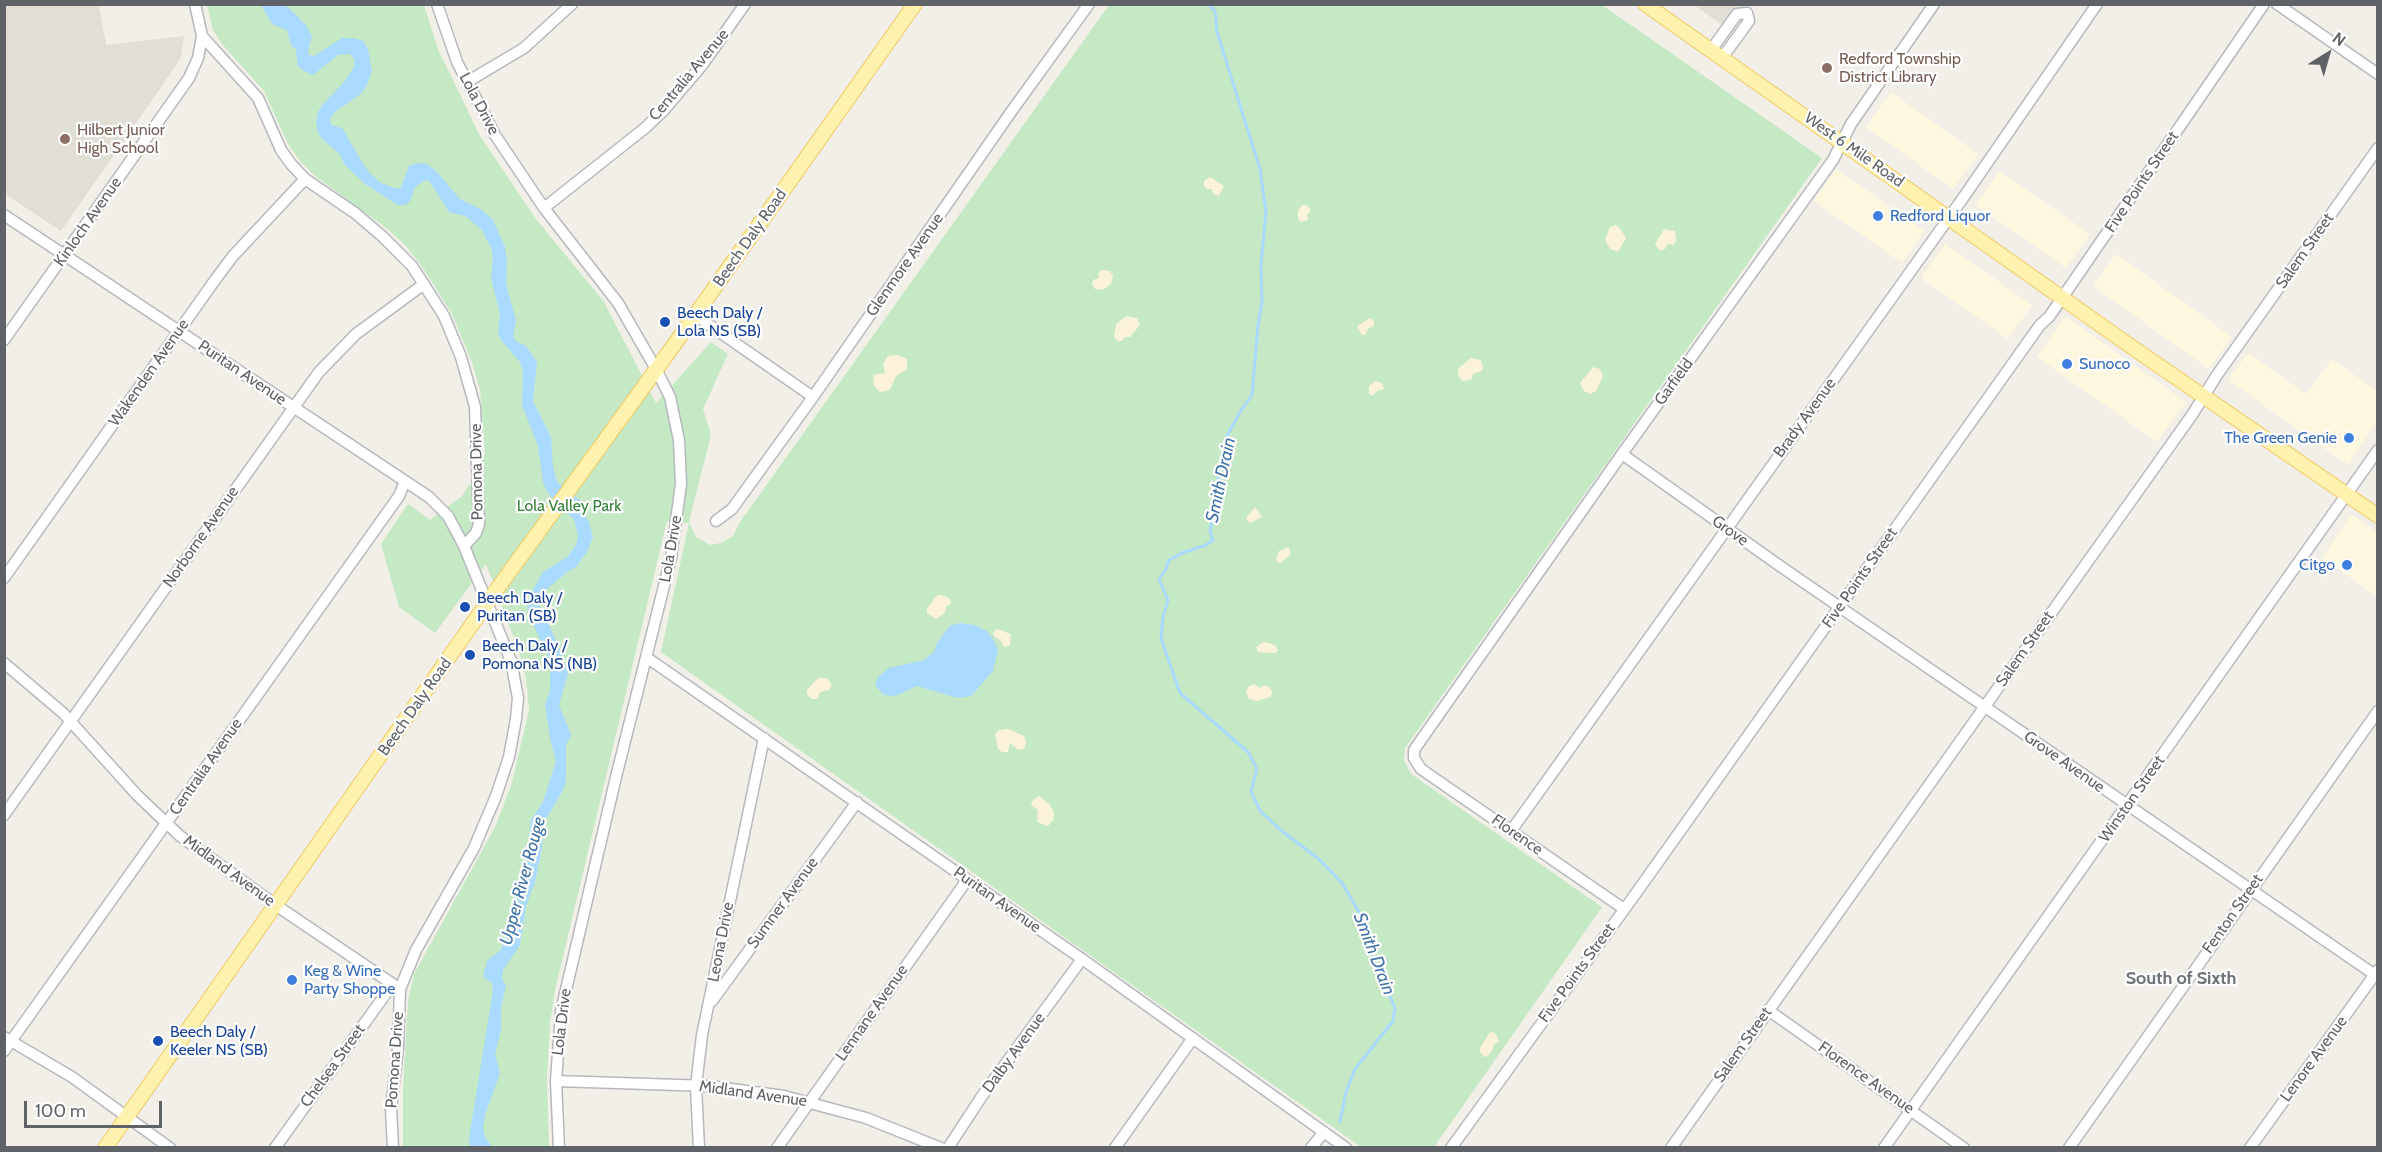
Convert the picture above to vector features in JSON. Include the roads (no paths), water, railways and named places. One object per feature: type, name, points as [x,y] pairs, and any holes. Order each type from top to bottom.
[{"type":"main road","name":"Beech Daly Road","points":[[105,1148],[277,906],[487,603],[695,315],[915,4]]},
{"type":"main road","name":"West 6 Mile Road","points":[[1646,4],[2378,516]]},
{"type":"street","name":"Kinloch Avenue","points":[[4,340],[186,83],[198,58],[202,36],[195,4]]},
{"type":"street","name":"Lola Drive","points":[[437,4],[448,40],[495,135],[544,208],[618,303],[656,369],[670,398],[680,440],[681,484],[671,558],[564,993],[559,1028],[556,1081],[559,1148]]},
{"type":"street","points":[[467,82],[524,48],[572,4]]},
{"type":"street","name":"Centralia Avenue","points":[[544,208],[645,128],[664,110],[703,64],[745,4]]},
{"type":"street","name":"Glenmore Avenue","points":[[716,521],[732,509],[813,397],[1089,4]]},
{"type":"street","name":"Garfield","points":[[1414,758],[1417,744],[1833,160],[1851,124],[1934,4]]},
{"type":"street","name":"Brady Avenue","points":[[1511,831],[1949,217],[2097,4]]},
{"type":"street","name":"Five Points Street","points":[[1450,1148],[1624,909],[2040,325],[2049,317],[2264,4]]},
{"type":"street","points":[[2277,4],[2378,74]]},
{"type":"street","points":[[1716,54],[1749,21],[1750,9]]},
{"type":"street","name":"Pomona Drive","points":[[202,36],[258,98],[281,150],[305,178],[355,213],[383,237],[411,266],[444,316],[469,382],[475,407],[479,524],[476,533],[464,546],[511,661],[518,698],[514,735],[496,796],[474,848],[396,987],[398,1048],[391,1109],[393,1148]]},
{"type":"street","name":"Salem Street","points":[[1671,1148],[2378,148]]},
{"type":"street","name":"Wakenden Avenue","points":[[4,578],[233,256],[305,178]]},
{"type":"street","name":"Puritan Avenue","points":[[4,215],[429,497],[442,508],[454,525],[464,546]]},
{"type":"street","name":"Norborne Avenue","points":[[4,815],[319,372],[340,349],[376,318],[424,284]]},
{"type":"street","points":[[695,315],[813,397]]},
{"type":"street","name":"Winston Street","points":[[1884,1148],[2378,450]]},
{"type":"street","name":"Grove","points":[[1622,454],[1840,606]]},
{"type":"street","name":"Centralia Avenue","points":[[4,1051],[8,1039],[166,823],[399,496],[405,481]]},
{"type":"street","name":"Grove Avenue","points":[[1840,606],[2127,806],[2376,974]]},
{"type":"street","name":"Puritan Avenue","points":[[646,657],[1082,959],[1346,1148]]},
{"type":"street","name":"Midland Avenue","points":[[4,663],[71,721],[131,789],[196,849],[396,987]]},
{"type":"street","name":"Fenton Street","points":[[2069,1148],[2378,711]]},
{"type":"street","name":"Leona Drive","points":[[699,1148],[696,1086],[702,1035],[764,738]]},
{"type":"street","name":"Florence","points":[[1414,758],[1421,769],[1624,909]]},
{"type":"street","name":"Sumner Avenue","points":[[710,1004],[857,802]]},
{"type":"street","name":"Lennane Avenue","points":[[777,1148],[967,880]]},
{"type":"street","name":"Dalby Avenue","points":[[948,1148],[982,1096],[1082,959]]},
{"type":"street","name":"Lenore Avenue","points":[[2250,1148],[2376,974]]},
{"type":"street","name":"Chelsea Street","points":[[275,1148],[396,987]]},
{"type":"street","name":"Florence Avenue","points":[[1768,1010],[1964,1148]]},
{"type":"street","points":[[1115,1148],[1193,1038]]},
{"type":"street","points":[[8,1039],[72,1077],[170,1148]]},
{"type":"street","name":"Midland Avenue","points":[[556,1081],[696,1086],[760,1092],[810,1102],[866,1118],[941,1148]]},
{"type":"street","points":[[1311,1148],[1324,1132]]},
{"type":"water","points":[[261,5],[276,5],[275,13],[280,18],[305,23],[312,37],[308,50],[309,55],[314,56],[342,38],[363,41],[368,49],[372,71],[367,85],[362,93],[335,112],[330,119],[331,125],[342,128],[372,175],[381,183],[398,189],[401,187],[409,166],[418,163],[427,164],[460,199],[482,210],[493,220],[505,247],[506,284],[516,320],[513,337],[517,342],[526,346],[537,362],[533,401],[551,437],[553,467],[557,482],[588,507],[585,514],[593,537],[587,552],[576,567],[547,589],[540,606],[568,673],[559,705],[571,735],[566,745],[566,781],[545,821],[541,853],[535,882],[526,906],[520,945],[503,970],[502,979],[506,986],[501,1007],[501,1030],[495,1054],[500,1073],[483,1127],[485,1137],[492,1147],[470,1147],[469,1138],[493,991],[492,983],[483,977],[487,961],[501,950],[510,925],[516,888],[525,869],[531,820],[543,802],[556,761],[545,705],[550,691],[550,662],[528,612],[527,601],[543,572],[567,557],[576,545],[578,537],[576,527],[574,520],[548,493],[543,482],[538,446],[522,405],[523,371],[520,362],[501,340],[498,333],[500,314],[491,278],[493,259],[491,247],[481,229],[465,216],[449,212],[430,182],[426,180],[415,187],[406,205],[398,205],[365,184],[345,165],[339,153],[318,133],[316,122],[323,104],[345,81],[354,67],[354,59],[350,54],[338,55],[313,75],[306,72],[298,66],[294,36],[289,31],[272,24]]},
{"type":"water","points":[[960,623],[974,625],[987,631],[998,650],[993,671],[971,696],[958,698],[917,686],[898,695],[890,696],[883,694],[875,685],[878,677],[889,668],[924,660],[934,652],[937,643],[950,626]]},
{"type":"waterway","name":"Upper River Rouge","points":[[272,4],[294,24],[298,41]]},
{"type":"waterway","name":"Smith Drain","points":[[1208,4],[1215,11],[1217,32],[1260,169],[1266,212],[1261,265],[1262,303],[1252,395],[1227,436],[1210,532],[1213,540],[1169,560],[1159,579],[1168,600],[1163,617],[1161,638],[1180,693],[1248,752],[1257,769],[1251,791],[1260,811],[1320,860],[1342,883],[1359,912],[1371,952],[1395,1008],[1393,1021],[1355,1069],[1346,1092],[1340,1122]]},
{"type":"place","name":"Redford Township District Library","points":[[1827,68]]},
{"type":"place","name":"Hilbert Junior High School","points":[[65,139]]},
{"type":"place","name":"Redford Liquor","points":[[1878,216]]},
{"type":"place","name":"Beech Daly / Lola NS (SB)","points":[[665,322]]},
{"type":"place","name":"Sunoco","points":[[2067,364]]},
{"type":"place","name":"The Green Genie","points":[[2349,438]]},
{"type":"place","name":"Citgo","points":[[2347,565]]},
{"type":"place","name":"Beech Daly / Puritan (SB)","points":[[465,607]]},
{"type":"place","name":"Beech Daly / Pomona NS (NB)","points":[[470,655]]},
{"type":"place","name":"Keg & Wine Party Shoppe","points":[[292,980]]},
{"type":"place","name":"Beech Daly / Keeler NS (SB)","points":[[158,1041]]},
{"type":"district","name":"South of Sixth","points":[[2181,979]]},
{"type":"park label","name":"Lola Valley Park","points":[[569,506]]}]
